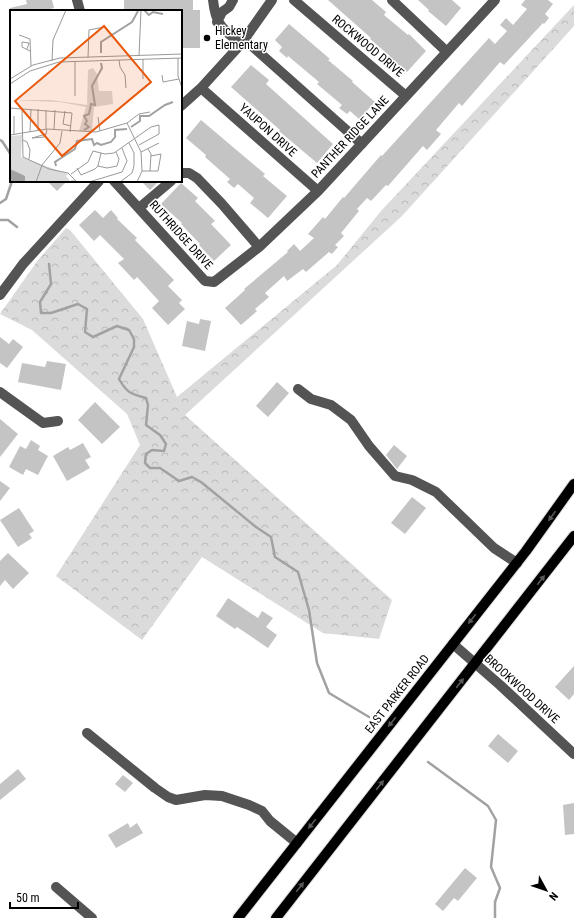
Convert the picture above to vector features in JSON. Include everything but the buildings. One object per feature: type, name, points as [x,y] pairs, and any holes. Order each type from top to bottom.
[{"type":"main road","name":"EAST PARKER ROAD","points":[[238,918],[517,563],[574,484]]},
{"type":"main road","points":[[276,918],[574,536]]},
{"type":"street","points":[[77,0],[80,10]]},
{"type":"street","points":[[213,0],[217,22],[224,30],[242,42],[362,144]]},
{"type":"street","points":[[217,22],[222,12],[229,7],[233,0]]},
{"type":"street","points":[[182,105],[201,88],[242,42],[272,0]]},
{"type":"street","name":"ROCKWOOD DRIVE","points":[[294,0],[406,96]]},
{"type":"street","points":[[392,0],[447,52]]},
{"type":"street","name":"PANTHER RIDGE LANE","points":[[214,282],[259,247],[318,191],[447,52],[491,1]]},
{"type":"street","name":"YAUPON DRIVE","points":[[201,88],[318,191]]},
{"type":"street","points":[[182,173],[189,173],[197,178],[222,204],[259,247]]},
{"type":"street","points":[[0,296],[23,264],[98,182]]},
{"type":"street","name":"RUTHRIDGE DRIVE","points":[[115,182],[205,281],[214,282]]},
{"type":"street","points":[[139,208],[170,182]]},
{"type":"street","points":[[298,388],[311,399],[331,405],[351,420],[369,446],[395,476],[412,480],[436,492],[494,548],[517,563]]},
{"type":"street","points":[[0,392],[43,422],[58,421]]},
{"type":"street","name":"BROOKWOOD DRIVE","points":[[453,644],[574,754]]},
{"type":"street","points":[[87,733],[168,797],[176,800],[205,795],[222,796],[249,805],[262,811],[270,821],[297,843]]},
{"type":"street","points":[[56,887],[92,918]]},
{"type":"green space","points":[[574,5],[574,26],[402,216],[185,415],[392,600],[379,639],[323,633],[202,557],[142,640],[56,576],[140,445],[127,414],[32,330],[0,314],[38,260],[66,228],[70,230],[143,319],[177,397],[337,265],[381,211]]},
{"type":"waterway","points":[[0,140],[10,153]]},
{"type":"waterway","points":[[0,203],[6,199],[12,182]]},
{"type":"waterway","points":[[0,220],[8,220],[17,227]]},
{"type":"waterway","points":[[49,264],[51,284],[40,302],[41,313],[51,313],[78,304],[87,309],[85,332],[93,337],[117,326],[129,330],[134,339],[134,347],[119,379],[124,387],[130,392],[146,398],[148,405],[146,425],[160,435],[166,444],[164,451],[152,450],[146,454],[145,463],[150,468],[160,468],[179,481],[192,477],[201,482],[256,527],[271,537],[275,557],[298,572],[309,610],[317,663],[329,693],[369,717]]},
{"type":"waterway","points":[[428,762],[488,806],[496,820],[491,867],[500,888],[495,902],[495,918]]},
{"type":"place","name":"Hickey Elementary","points":[[207,38]]}]
